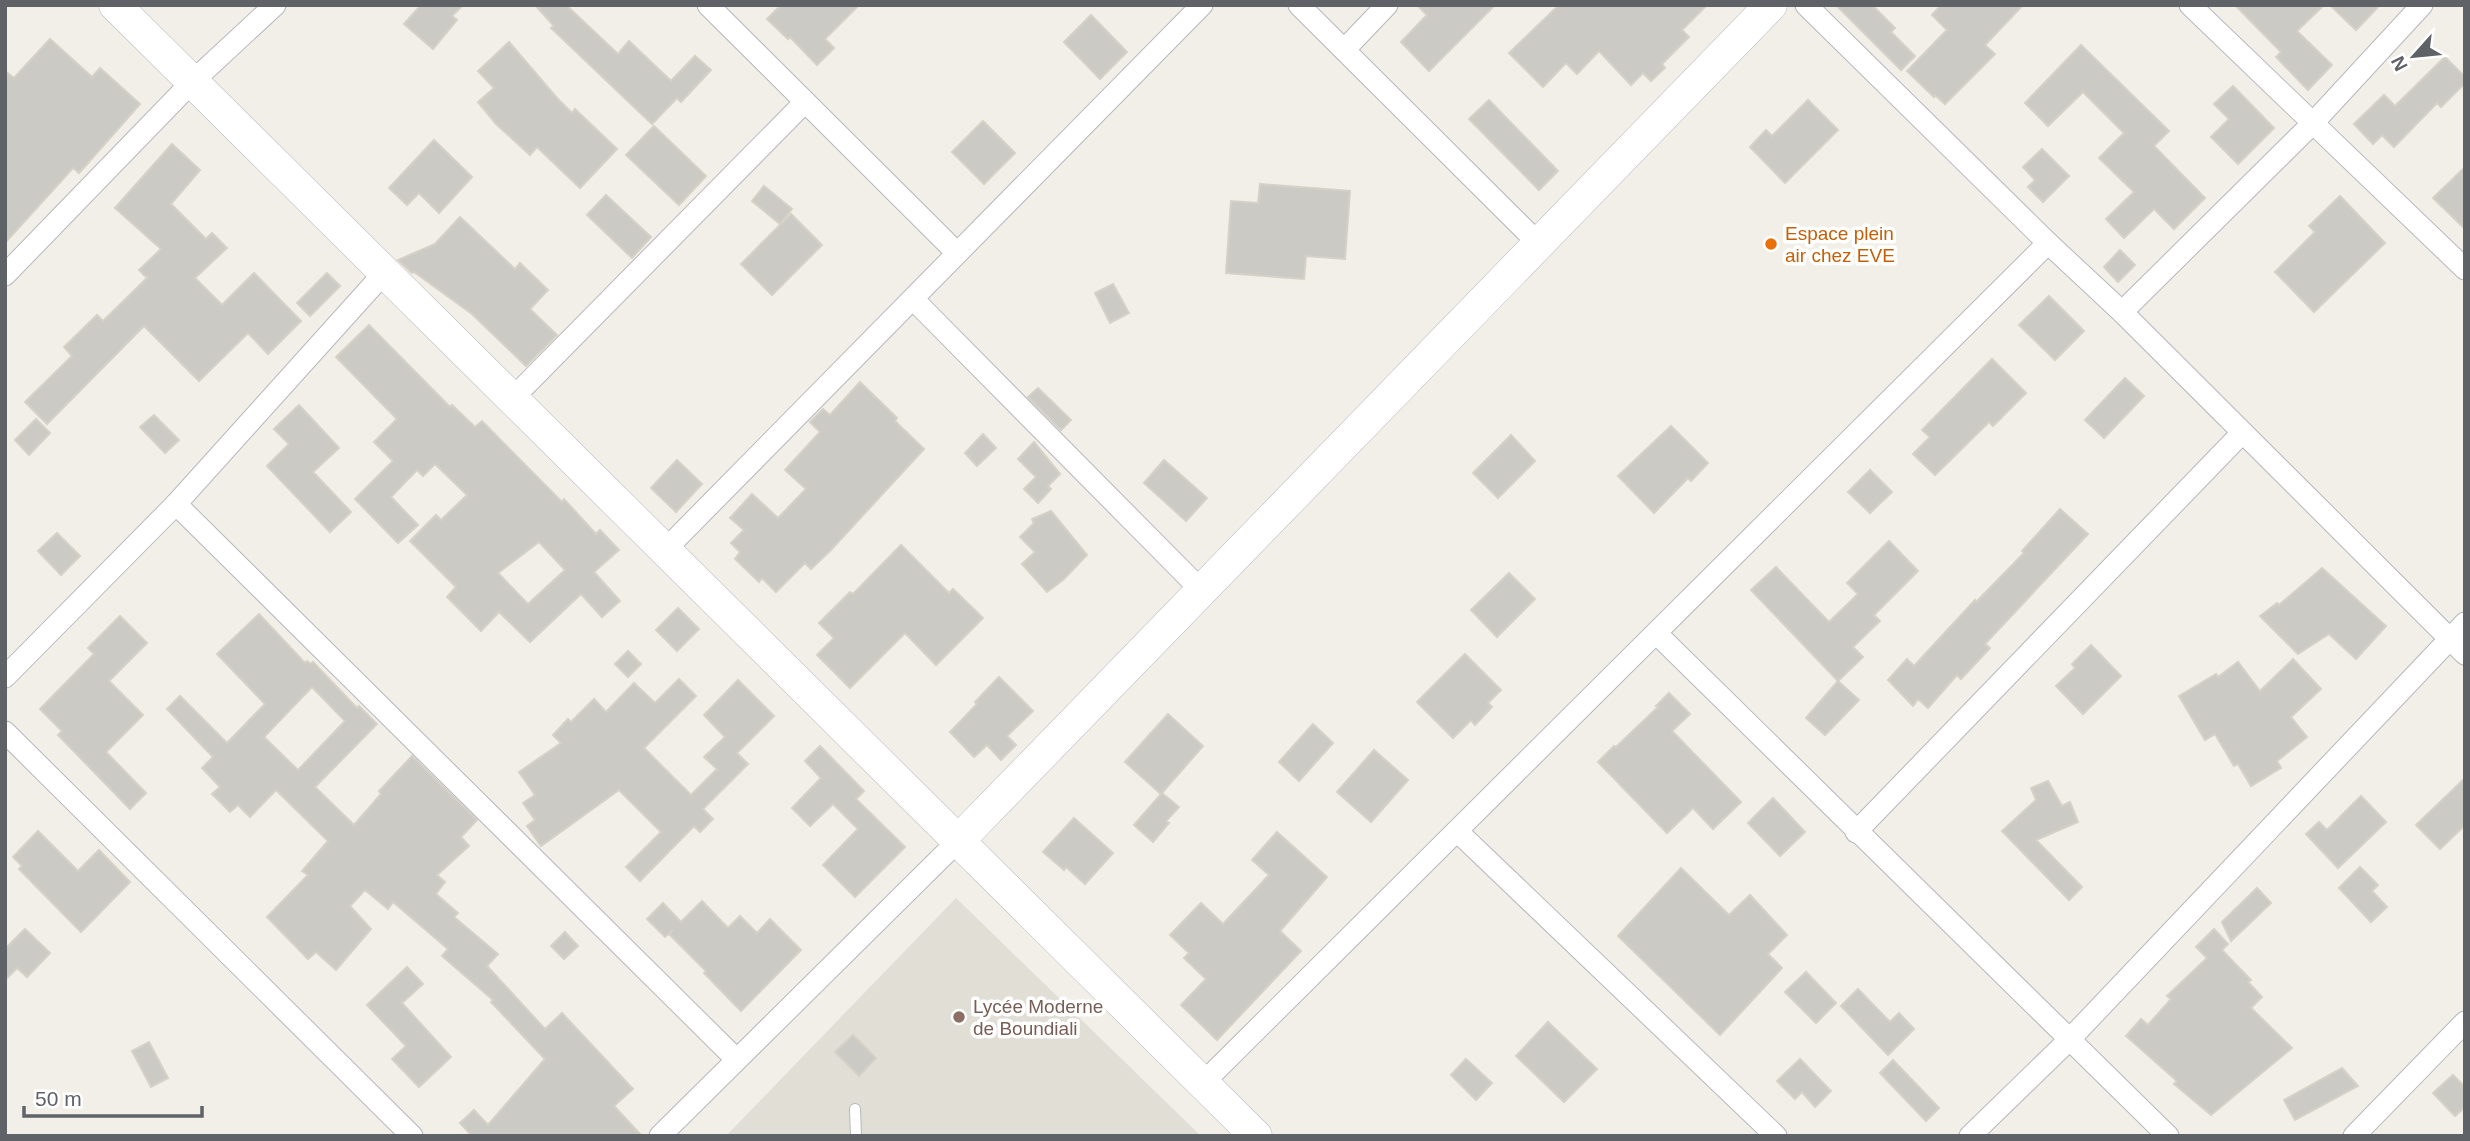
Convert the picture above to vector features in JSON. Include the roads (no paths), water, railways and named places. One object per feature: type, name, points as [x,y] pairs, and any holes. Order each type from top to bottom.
[{"type":"street","points":[[115,5],[1256,1136]]},
{"type":"street","points":[[5,275],[192,82],[275,5]]},
{"type":"street","points":[[708,5],[957,253]]},
{"type":"street","points":[[665,550],[1202,5]]},
{"type":"street","points":[[1299,5],[1539,244]]},
{"type":"street","points":[[1344,50],[1387,5]]},
{"type":"street","points":[[660,1136],[958,841],[1772,5]]},
{"type":"street","points":[[1806,5],[2122,312],[2457,646]]},
{"type":"street","points":[[2190,5],[2465,269]]},
{"type":"street","points":[[2122,312],[2313,123],[2422,5]]},
{"type":"street","points":[[512,399],[805,102]]},
{"type":"street","points":[[1203,1083],[2048,243]]},
{"type":"street","points":[[5,677],[176,504],[384,273]]},
{"type":"street","points":[[912,299],[1202,591]]},
{"type":"street","points":[[1856,832],[2242,433]]},
{"type":"street","points":[[176,504],[736,1059]]},
{"type":"street","points":[[1970,1136],[2069,1040],[2457,646],[2465,623]]},
{"type":"street","points":[[1656,633],[2168,1136]]},
{"type":"street","points":[[5,732],[412,1136]]},
{"type":"street","points":[[1457,831],[1776,1136]]},
{"type":"street","points":[[2354,1136],[2460,1036]]},
{"type":"lane","points":[[855,1110],[856,1136]]},
{"type":"place","name":"Espace plein air chez EVE","points":[[1771,244]]},
{"type":"place","name":"Lycée Moderne de Boundiali","points":[[959,1017]]}]
